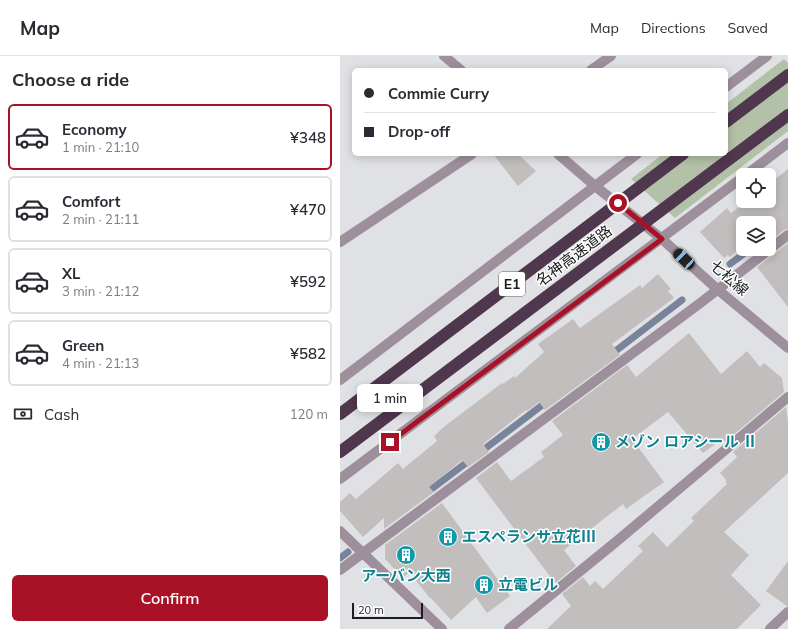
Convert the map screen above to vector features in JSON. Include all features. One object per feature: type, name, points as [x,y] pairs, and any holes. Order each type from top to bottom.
[{"type":"highway","points":[[728,120],[788,75]]},
{"type":"highway","name":"名神高速道路","points":[[340,452],[788,115]]},
{"type":"highway","name":"名神高速道路","points":[[340,414],[680,156]]},
{"type":"street","points":[[444,56],[458,68]]},
{"type":"street","points":[[594,68],[611,56]]},
{"type":"street","points":[[728,85],[767,56]]},
{"type":"street","points":[[755,168],[788,143]]},
{"type":"street","points":[[340,242],[469,156]]},
{"type":"street","name":"七松線","points":[[560,156],[595,186],[662,239],[717,289],[788,348]]},
{"type":"street","points":[[340,380],[634,156]]},
{"type":"street","points":[[340,479],[736,182]]},
{"type":"street","points":[[340,570],[693,308],[788,235]]},
{"type":"street","points":[[508,629],[617,542],[788,397]]},
{"type":"street","points":[[340,531],[442,629]]},
{"type":"street","points":[[770,629],[788,612]]},
{"type":"green space","points":[[784,59],[788,63],[788,131],[740,168],[736,168],[736,171],[675,218],[631,179],[660,156],[728,156],[728,102]]},
{"type":"building","points":[[495,156],[520,156],[536,171],[518,186]]},
{"type":"building","points":[[788,169],[788,229],[784,230],[776,236],[776,216],[736,216],[736,252],[730,257],[728,255],[724,258],[700,232],[727,208],[731,213],[738,208],[776,208],[776,178]]},
{"type":"building","points":[[788,243],[788,307],[757,267],[771,256],[776,256],[776,252]]},
{"type":"building","points":[[658,274],[671,289],[668,291],[674,298],[612,344],[620,355],[545,410],[539,402],[527,411],[526,410],[483,444],[489,452],[468,467],[462,460],[429,487],[434,492],[384,529],[384,518],[363,537],[340,511],[340,502],[350,493],[356,499],[398,463],[403,469],[437,441],[434,436],[445,426],[502,383],[503,384],[514,376],[515,378],[544,352],[538,344],[573,319],[580,328],[640,285],[642,288]]},
{"type":"building","points":[[689,333],[721,374],[747,351],[760,367],[764,363],[782,378],[784,392],[725,442],[722,439],[703,453],[668,412],[632,439],[664,482],[626,509],[623,504],[564,550],[576,566],[555,583],[476,478],[497,462],[511,481],[544,457],[541,452],[563,435],[552,421],[627,365],[636,377]]},
{"type":"building","points":[[786,407],[788,421],[788,473],[724,532],[749,555],[731,575],[761,605],[737,629],[547,629],[571,606],[562,594],[583,577],[590,586],[595,581],[603,589],[643,551],[638,546],[653,532],[667,547],[694,521],[691,518],[727,484],[725,482],[727,481],[720,473],[737,457],[733,452]]},
{"type":"building","points":[[442,503],[510,596],[487,613],[476,597],[451,620],[430,598],[409,572],[403,578],[385,559],[385,545]]},
{"type":"building","points":[[788,561],[788,606],[787,606],[766,591]]},
{"type":"waterway","points":[[730,264],[741,256]]},
{"type":"waterway","points":[[609,356],[682,300]]},
{"type":"waterway","points":[[425,494],[549,400]]},
{"type":"waterway","points":[[340,558],[348,552]]},
{"type":"place","name":"メゾン ロアシール Ⅱ","points":[[601,442]]},
{"type":"place","name":"エスペランサ立花Ⅲ","points":[[448,537]]},
{"type":"place","name":"アーバン大西","points":[[406,555]]},
{"type":"place","name":"立電ビル","points":[[484,585]]},
{"type":"route","points":[[390,442],[662,239],[618,203]]}]
